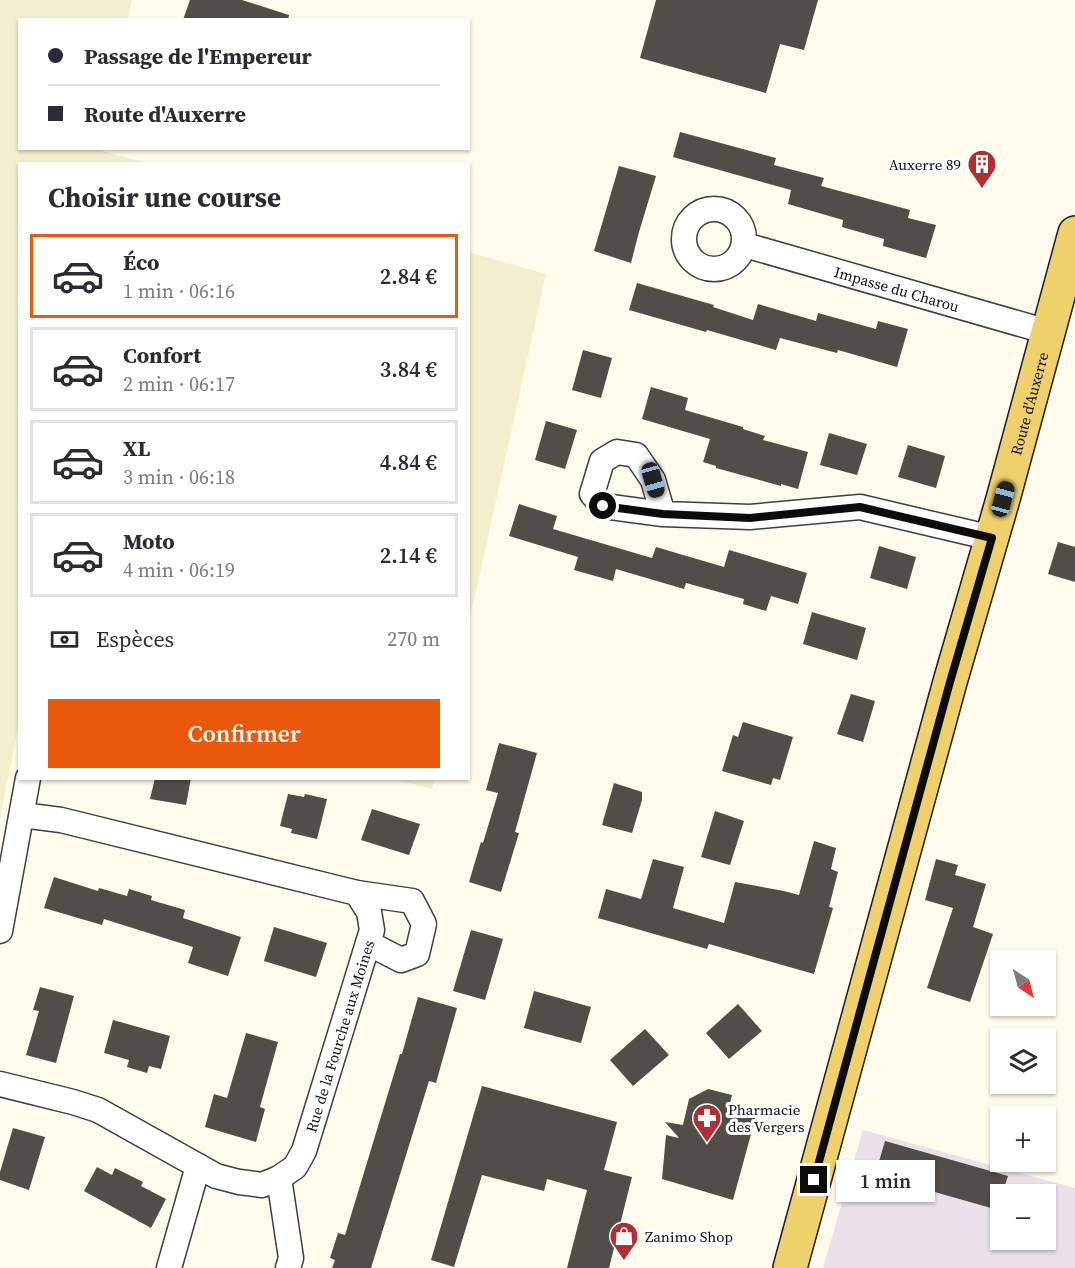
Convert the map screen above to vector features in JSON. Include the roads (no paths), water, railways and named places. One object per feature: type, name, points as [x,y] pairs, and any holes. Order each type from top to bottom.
[{"type":"main road","name":"Route d'Auxerre","points":[[790,1268],[950,682],[1060,316],[1075,233]]},
{"type":"street","name":"Impasse du Charou","points":[[745,245],[1060,316]]},
{"type":"street","points":[[663,514],[750,518],[860,507],[992,538]]},
{"type":"street","points":[[0,931],[28,780]]},
{"type":"street","points":[[22,815],[61,820],[357,893],[412,902],[424,924],[417,954],[400,960],[368,943]]},
{"type":"street","name":"Rue de la Fourche aux Moines","points":[[279,1178],[295,1167],[304,1151],[372,930],[369,912],[357,893]]},
{"type":"street","points":[[0,1084],[98,1110],[216,1176],[262,1185],[279,1178],[291,1258],[288,1268]]},
{"type":"street","points":[[169,1268],[198,1166]]},
{"type":"place","name":"Auxerre 89","points":[[982,190]]},
{"type":"place","name":"Pharmacie des Vergers","points":[[707,1144]]},
{"type":"place","name":"Zanimo Shop","points":[[624,1262]]}]
